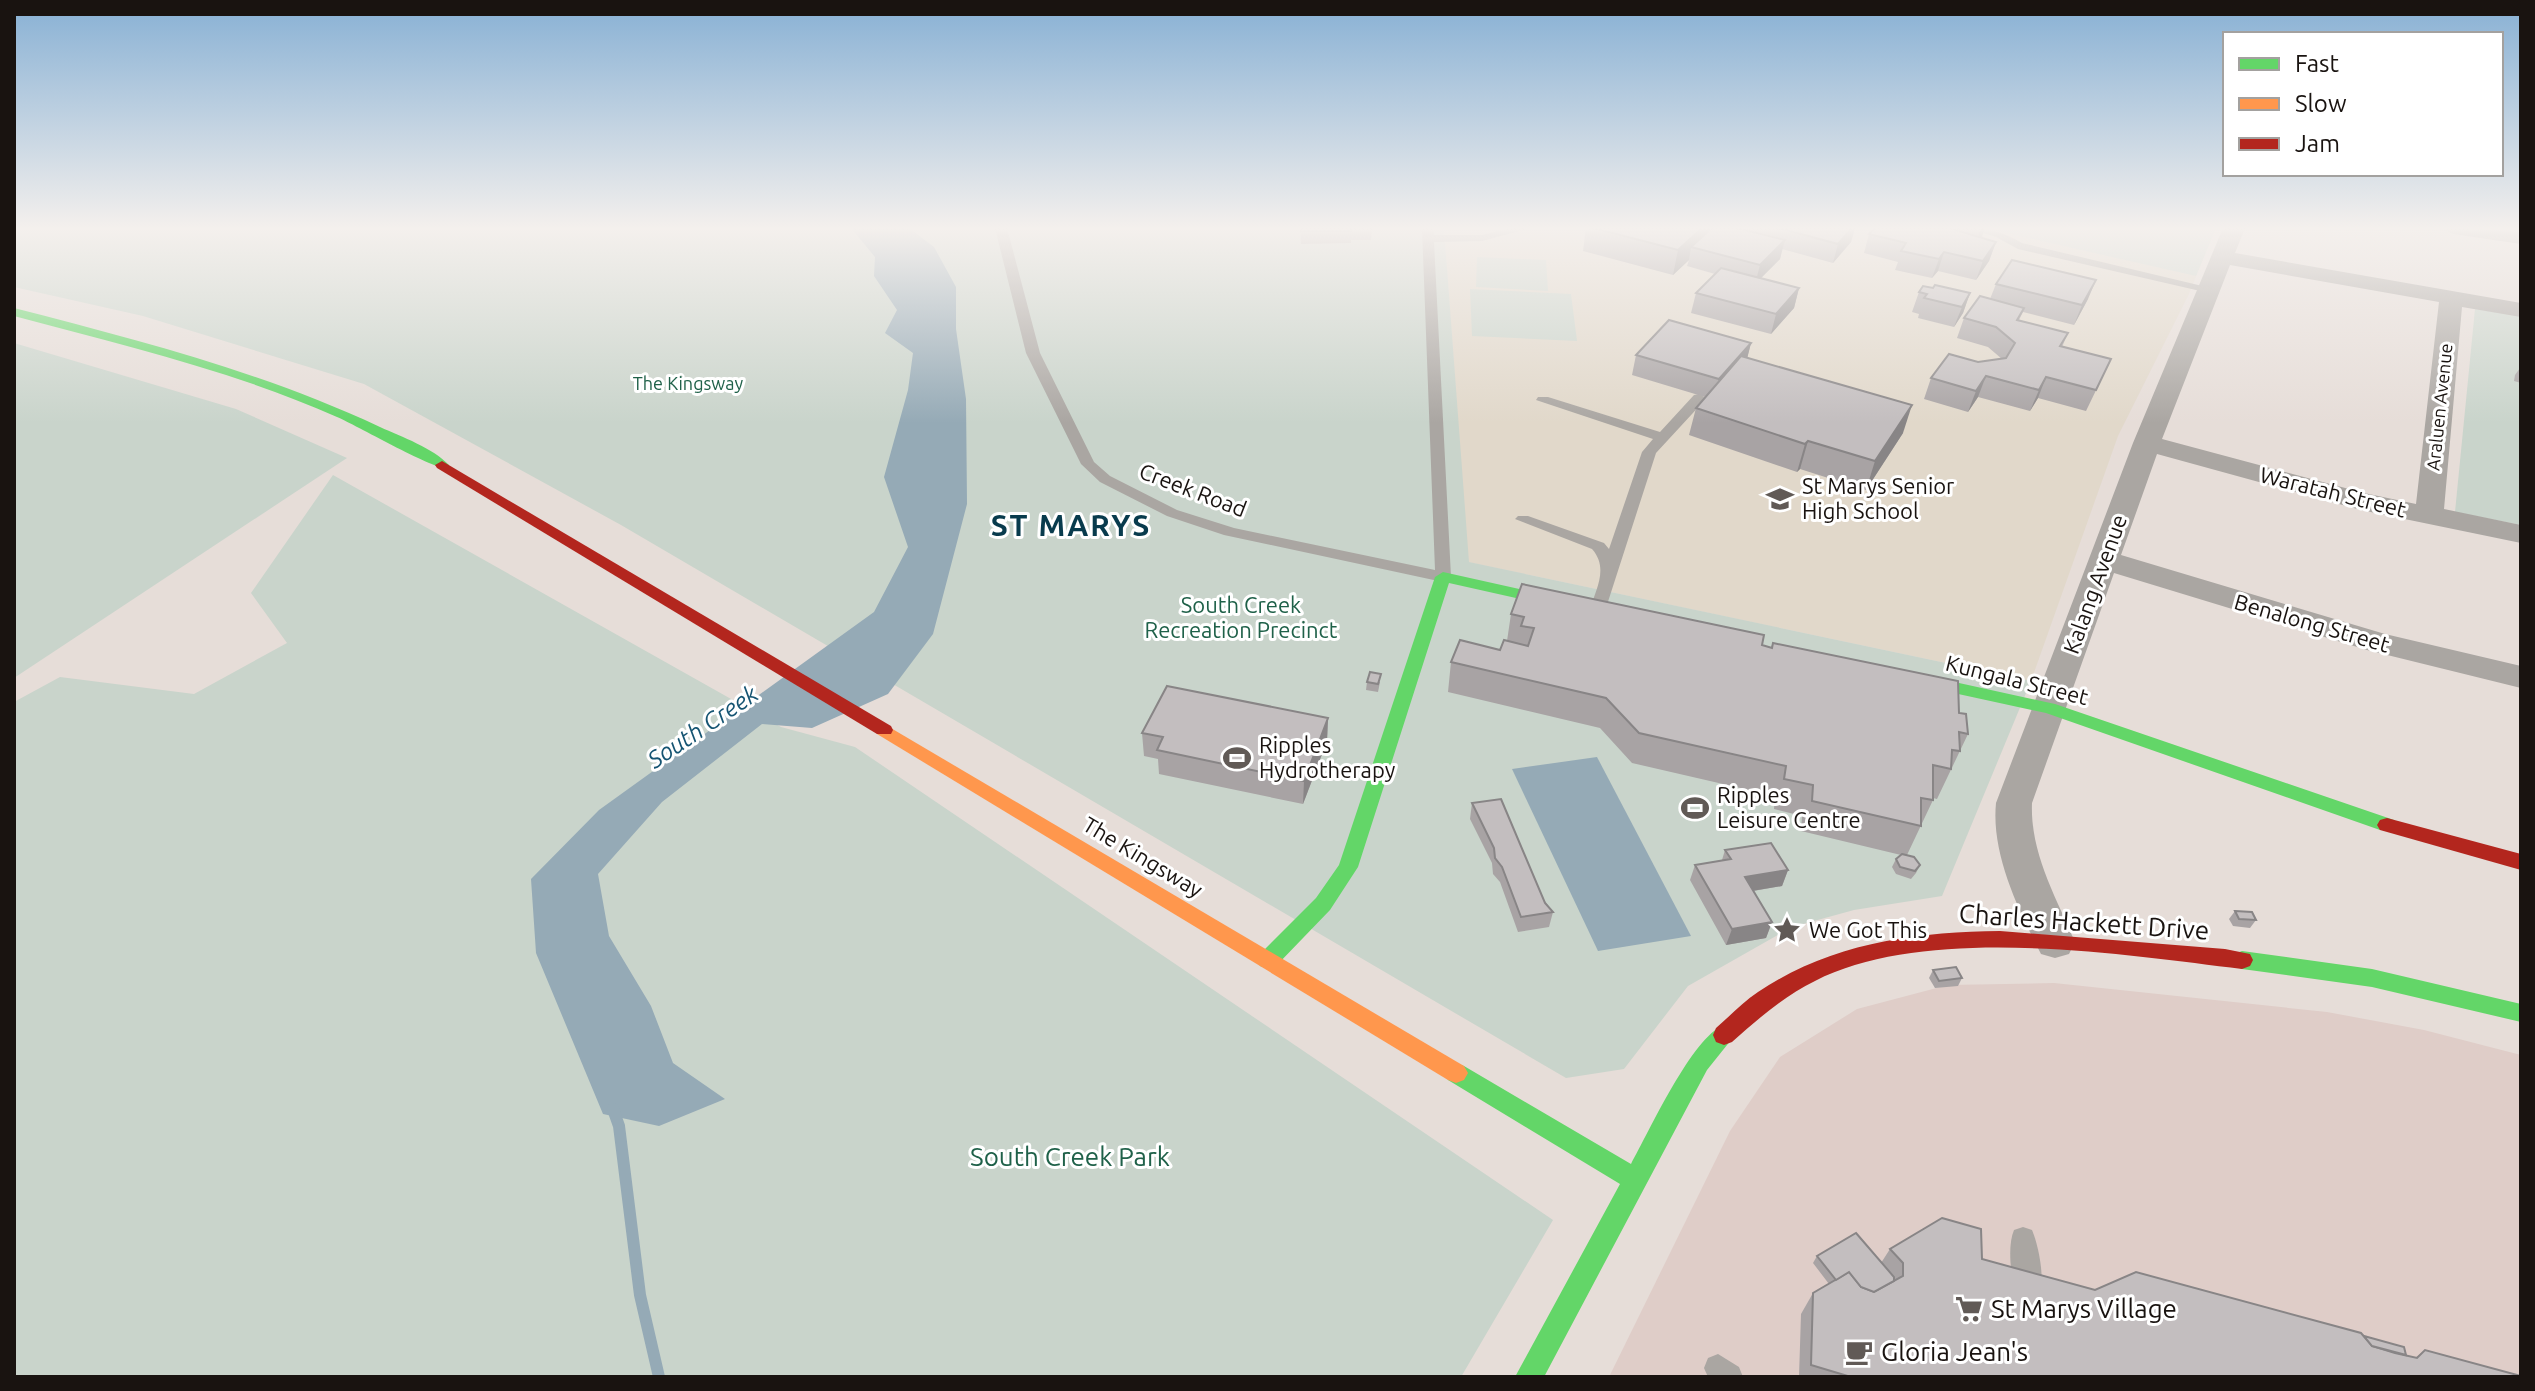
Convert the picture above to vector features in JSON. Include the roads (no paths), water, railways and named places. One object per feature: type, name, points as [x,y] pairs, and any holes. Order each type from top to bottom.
[{"type":"street","name":"Kalang Avenue","points":[[2055,942],[2015,840],[2011,820],[2147,443],[2207,293]]},
{"type":"street","points":[[2413,293],[2521,310]]},
{"type":"street","name":"Araluen Avenue","points":[[2429,515],[2451,300]]},
{"type":"street","name":"The Kingsway","points":[[14,312],[237,372],[359,420],[466,478],[1634,1179]]},
{"type":"street","name":"Waratah Street","points":[[2147,443],[2361,501],[2521,534]]},
{"type":"street","name":"Benalong Street","points":[[2104,560],[2379,643],[2521,677]]},
{"type":"street","points":[[1268,960],[1323,904],[1348,867],[1443,577],[1605,612]]},
{"type":"street","name":"Kungala Street","points":[[1878,671],[2049,708],[2372,821],[2521,862]]},
{"type":"street","name":"Charles Hackett Drive","points":[[1529,1377],[1634,1179],[1699,1063],[1718,1038],[1765,997],[1792,980],[1861,953],[1896,945],[1972,938],[2055,942],[2310,966],[2399,982],[2521,1013]]},
{"type":"lane","name":"Creek Road","points":[[1018,293],[1033,353],[1088,464],[1105,479],[1172,513],[1230,532],[1443,577]]},
{"type":"lane","points":[[1431,293],[1443,577]]},
{"type":"lane","points":[[1605,612],[1610,574],[1649,452],[1699,398]]},
{"type":"lane","points":[[1543,400],[1663,437]]},
{"type":"lane","points":[[1523,519],[1598,546],[1607,556],[1610,574]]},
{"type":"lane","points":[[2023,1239],[2029,1297]]},
{"type":"water","points":[[885,293],[956,293],[956,329],[966,399],[967,504],[933,634],[888,694],[812,728],[762,724],[662,802],[598,874],[609,936],[651,1006],[673,1063],[725,1099],[659,1126],[603,1114],[536,953],[531,879],[599,810],[874,612],[908,547],[884,477],[908,390],[913,353],[885,333],[897,310]]},
{"type":"water","points":[[1597,757],[1691,936],[1598,951],[1512,769]]},
{"type":"waterway","name":"South Creek","points":[[613,1109],[619,1126],[640,1295],[659,1377]]},
{"type":"place","name":"St Marys Senior High School","points":[[1780,499]]},
{"type":"place","name":"Ripples Hydrotherapy","points":[[1237,758]]},
{"type":"place","name":"Ripples Leisure Centre","points":[[1695,808]]},
{"type":"place","name":"We Got This","points":[[1787,930]]},
{"type":"place","name":"St Marys Village","points":[[1969,1309]]},
{"type":"place","name":"Gloria Jean's","points":[[1859,1352]]},
{"type":"district","name":"ST MARYS","points":[[1071,526]]},
{"type":"park label","name":"South Creek Recreation Precinct","points":[[1241,618]]},
{"type":"park label","name":"South Creek Park","points":[[1070,1157]]}]
